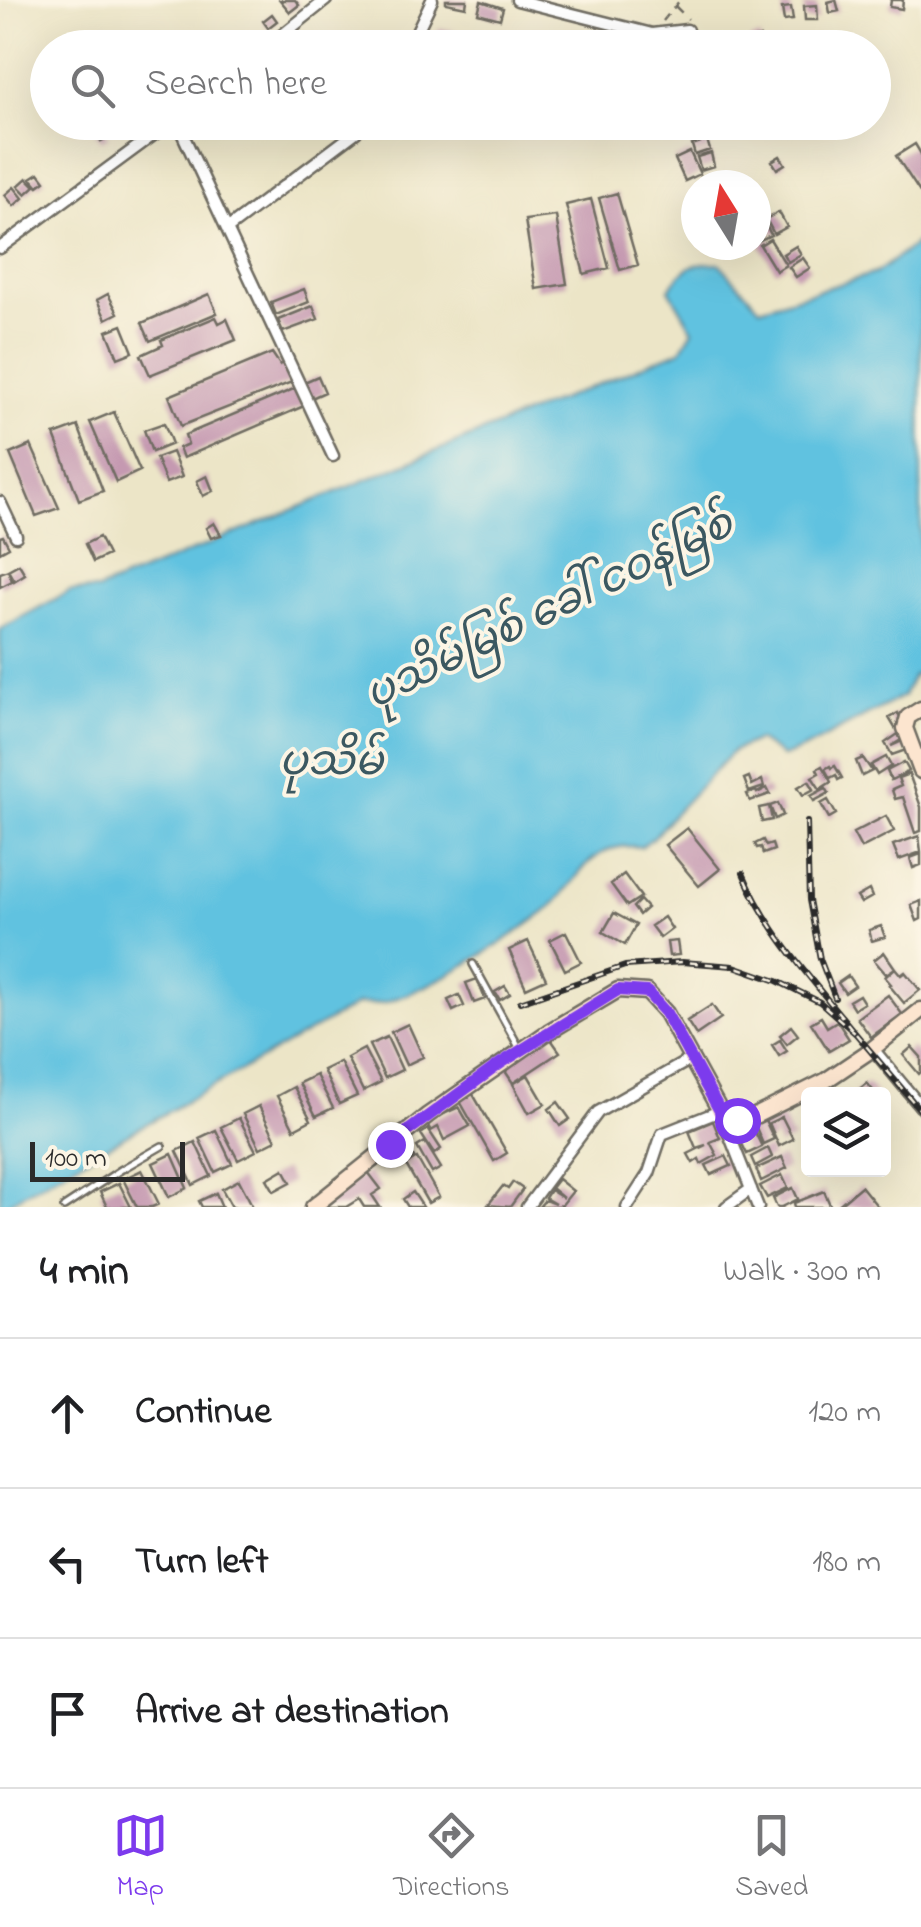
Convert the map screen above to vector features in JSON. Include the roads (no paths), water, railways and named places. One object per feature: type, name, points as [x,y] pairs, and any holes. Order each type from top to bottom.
[{"type":"street","points":[[288,30],[326,0]]},
{"type":"street","points":[[418,30],[432,0]]},
{"type":"street","points":[[517,0],[636,30]]},
{"type":"street","points":[[0,248],[149,140]]},
{"type":"street","points":[[183,140],[333,456]]},
{"type":"street","points":[[227,229],[345,140]]},
{"type":"street","points":[[0,502],[16,536]]},
{"type":"street","points":[[921,709],[908,716],[904,728],[921,771]]},
{"type":"street","points":[[313,1207],[442,1104],[618,990],[647,992],[666,1013],[720,1111],[758,1207]]},
{"type":"street","points":[[627,1207],[649,1173],[662,1134],[720,1111],[737,1120],[756,1116],[825,1081],[921,1010]]},
{"type":"street","points":[[873,1049],[921,1107]]},
{"type":"street","points":[[528,1207],[598,1112],[692,1060]]},
{"type":"street","points":[[726,1207],[751,1188]]},
{"type":"lane","points":[[473,964],[521,1050]]},
{"type":"lane","points":[[64,1207],[162,1146]]},
{"type":"water","name":"ပုသိမ်","points":[[921,240],[921,673],[913,676],[903,696],[783,757],[758,740],[733,751],[655,836],[641,847],[622,846],[595,858],[544,913],[489,951],[410,993],[382,1003],[358,1004],[0,1207],[0,629],[70,591],[98,590],[681,350],[693,330],[669,289],[684,271],[695,265],[719,263],[760,308],[876,273]]},
{"type":"railway","points":[[807,822],[809,900],[820,959],[835,998]]},
{"type":"railway","points":[[520,1002],[625,966],[682,962],[734,966],[820,1002],[856,1034],[779,937],[743,873]]},
{"type":"railway","points":[[856,1034],[921,1111]]},
{"type":"water label","name":"ပုသိမ်မြစ် ခေါ် ငဝန်မြစ်","points":[[548,607]]}]
